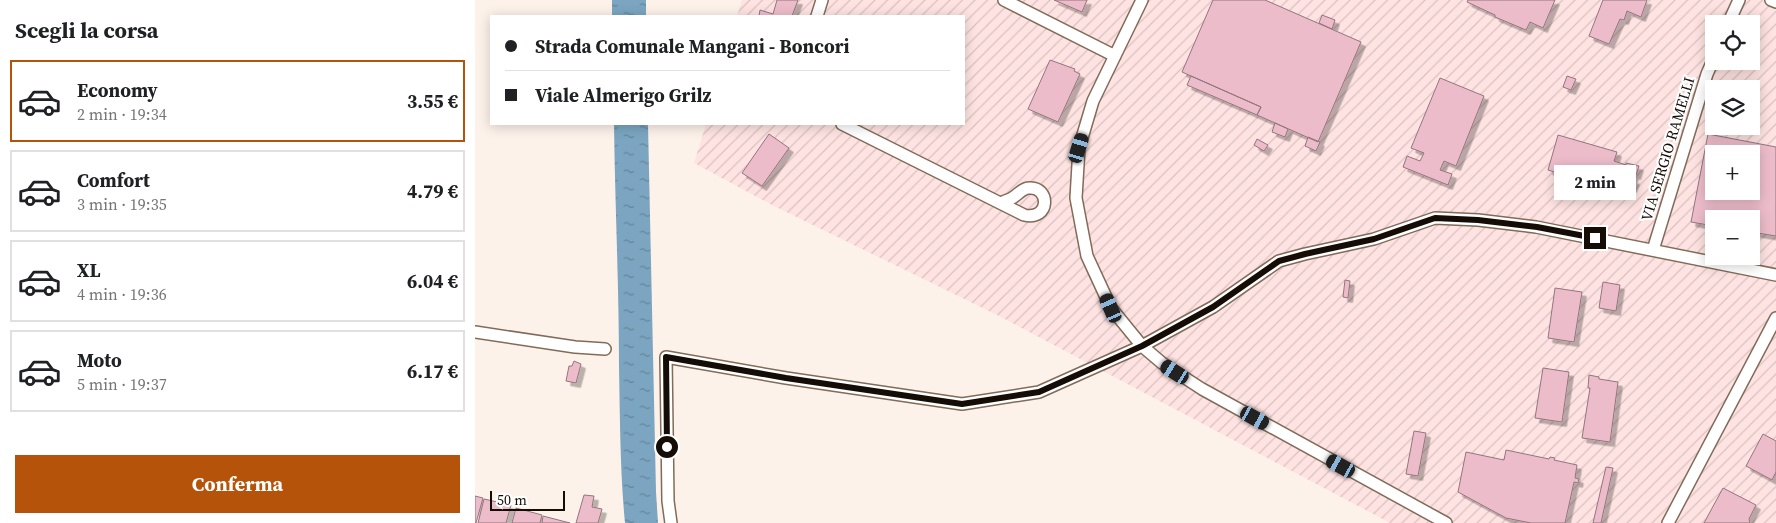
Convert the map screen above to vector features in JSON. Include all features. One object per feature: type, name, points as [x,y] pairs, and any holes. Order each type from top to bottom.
[{"type":"street","points":[[817,15],[822,0]]},
{"type":"street","points":[[1004,0],[1115,56]]},
{"type":"street","points":[[1142,0],[1093,101],[1079,148],[1076,198],[1087,256],[1111,308],[1142,346],[1162,363],[1202,389],[1446,523]]},
{"type":"street","points":[[1732,15],[1739,0]]},
{"type":"street","points":[[1771,0],[1776,2]]},
{"type":"street","name":"VIA SERGIO RAMELLI","points":[[1653,250],[1709,70]]},
{"type":"street","points":[[844,125],[1001,202]]},
{"type":"street","points":[[671,523],[668,501],[666,357],[786,378],[962,404],[1039,392],[1142,346],[1213,307],[1279,261],[1374,239],[1435,218],[1478,220],[1537,227],[1776,275]]},
{"type":"street","points":[[1668,523],[1776,318]]},
{"type":"street","points":[[475,332],[575,347],[605,349]]},
{"type":"shaded area","points":[[742,0],[1776,0],[1776,523],[1390,523],[997,315],[772,205],[694,163],[706,125],[965,125],[965,15],[737,15]]},
{"type":"water","points":[[612,0],[646,0],[646,15],[612,15]]},
{"type":"water","points":[[614,125],[648,125],[658,523],[625,523],[622,484]]},
{"type":"building","points":[[777,0],[798,0],[792,15],[759,15],[760,10],[773,14]]},
{"type":"building","points":[[1054,0],[1087,0],[1082,12]]},
{"type":"building","points":[[1213,0],[1265,0],[1361,42],[1318,142],[1257,115],[1261,107],[1182,72]]},
{"type":"building","points":[[1468,0],[1555,0],[1543,28],[1530,22],[1526,30],[1495,17],[1495,15],[1467,2]]},
{"type":"building","points":[[1603,0],[1647,0],[1641,17],[1627,11],[1624,20],[1620,19],[1609,44],[1589,36]]},
{"type":"building","points":[[1322,15],[1335,20],[1332,29],[1319,23]]},
{"type":"building","points":[[1050,60],[1075,69],[1074,71],[1080,74],[1058,122],[1028,109]]},
{"type":"building","points":[[1191,76],[1261,107],[1257,115],[1187,85]]},
{"type":"building","points":[[1567,76],[1576,79],[1571,90],[1563,87]]},
{"type":"building","points":[[1440,78],[1484,96],[1456,166],[1444,161],[1440,170],[1452,174],[1448,185],[1403,167],[1407,156],[1420,161],[1424,153],[1411,148]]},
{"type":"building","points":[[1275,123],[1288,129],[1285,137],[1272,132]]},
{"type":"building","points":[[769,134],[789,148],[762,186],[742,173]]},
{"type":"building","points":[[1558,135],[1617,152],[1614,161],[1626,165],[1626,163],[1639,166],[1636,175],[1634,174],[1632,179],[1635,180],[1632,188],[1620,185],[1621,182],[1609,179],[1606,188],[1582,180],[1581,184],[1573,182],[1573,178],[1548,170]]},
{"type":"building","points":[[1708,135],[1776,147],[1776,236],[1760,233],[1760,210],[1705,210],[1705,224],[1691,222],[1705,150],[1705,200],[1760,200],[1760,145],[1706,145]]},
{"type":"building","points":[[1308,137],[1320,142],[1316,151],[1305,146]]},
{"type":"building","points":[[1257,139],[1268,145],[1264,151],[1254,145]]},
{"type":"building","points":[[1345,280],[1350,281],[1348,298],[1343,297]]},
{"type":"building","points":[[1603,282],[1620,285],[1616,311],[1599,308]]},
{"type":"building","points":[[1555,288],[1582,292],[1574,342],[1548,338]]},
{"type":"building","points":[[574,361],[581,364],[576,383],[566,381],[569,366],[572,366]]},
{"type":"building","points":[[1543,368],[1569,372],[1562,422],[1535,418]]},
{"type":"building","points":[[1589,375],[1599,377],[1599,379],[1618,382],[1610,442],[1582,438],[1590,388],[1588,388]]},
{"type":"building","points":[[1414,431],[1426,433],[1418,476],[1406,474]]},
{"type":"building","points":[[1763,434],[1776,441],[1776,472],[1772,480],[1746,466]]},
{"type":"building","points":[[1506,450],[1549,459],[1550,457],[1555,458],[1554,460],[1577,465],[1575,478],[1579,479],[1578,483],[1574,482],[1565,523],[1531,523],[1506,518],[1458,492],[1466,452],[1504,460]]},
{"type":"building","points":[[1606,467],[1613,468],[1601,523],[1593,523]]},
{"type":"building","points":[[1723,488],[1756,505],[1749,519],[1750,523],[1704,523]]},
{"type":"building","points":[[584,495],[594,496],[592,507],[602,509],[598,523],[576,523]]},
{"type":"building","points":[[475,496],[483,498],[476,523],[475,523]]},
{"type":"building","points":[[484,499],[511,505],[506,523],[478,523]]},
{"type":"building","points":[[516,508],[542,515],[540,523],[512,523]]},
{"type":"building","points":[[543,516],[570,523],[542,523]]},
{"type":"route","points":[[667,447],[666,357],[786,378],[962,404],[1039,392],[1142,346],[1213,307],[1279,261],[1374,239],[1435,218],[1478,220],[1537,227],[1595,238]]}]
